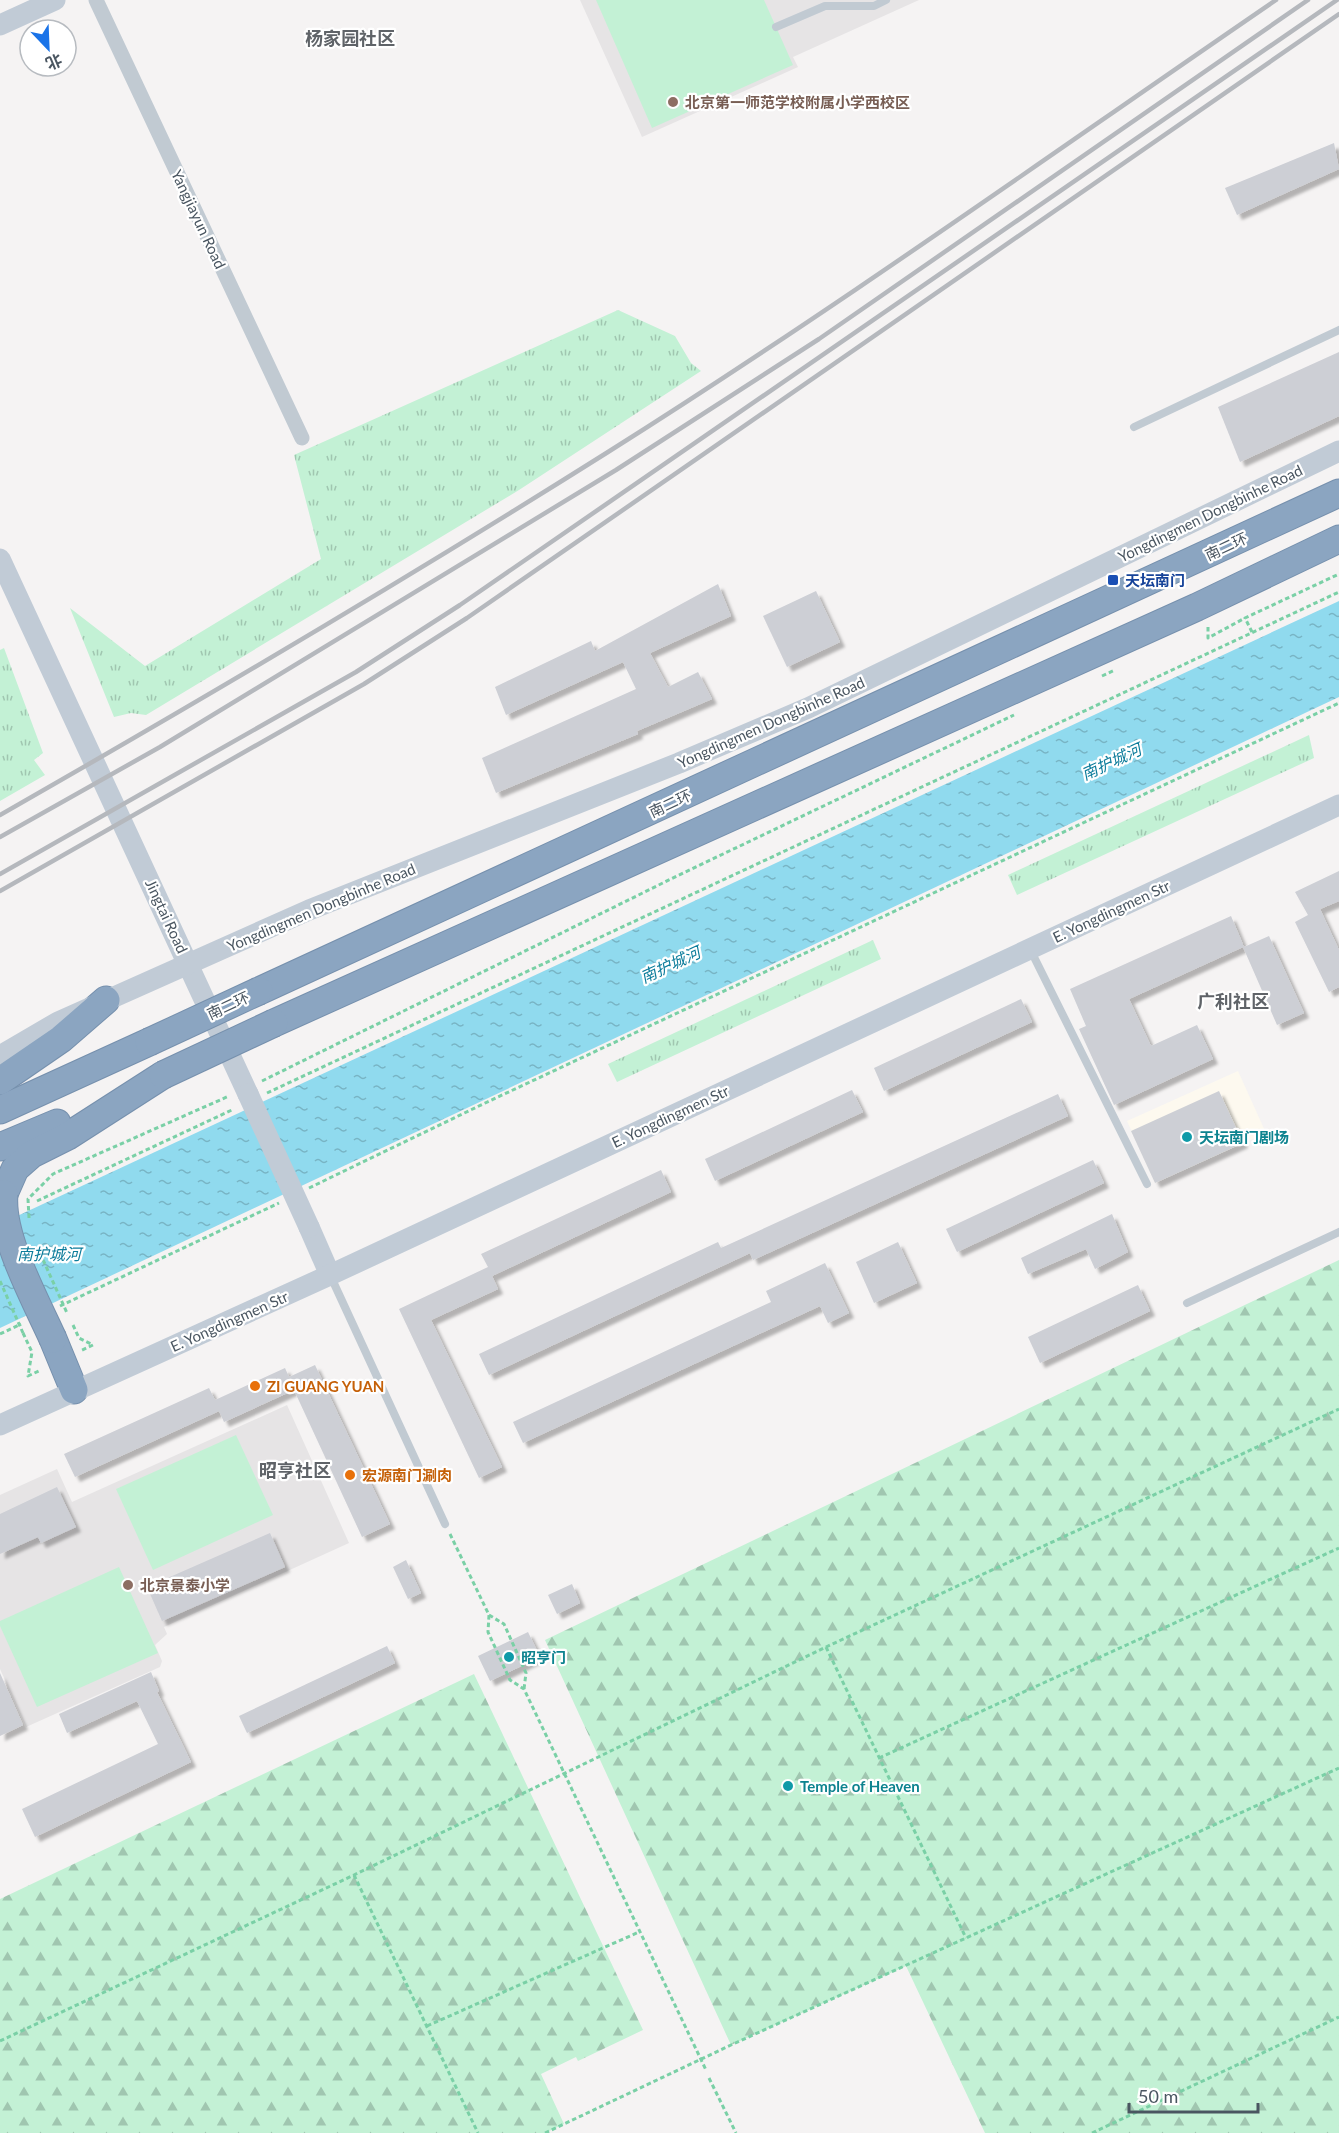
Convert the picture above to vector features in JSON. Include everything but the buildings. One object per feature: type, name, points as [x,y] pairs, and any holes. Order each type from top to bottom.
[{"type":"highway","name":"南二环","points":[[0,1110],[1339,493]]},
{"type":"highway","points":[[0,1147],[1197,607],[1339,539]]},
{"type":"highway","points":[[0,1081],[61,1039],[106,1000]]},
{"type":"highway","points":[[38,1341],[2,1218],[4,1194],[15,1169],[32,1154],[68,1136],[163,1075]]},
{"type":"highway","points":[[0,1263],[66,1394]]},
{"type":"street","points":[[0,26],[55,0]]},
{"type":"street","name":"Yangjiayun Road","points":[[96,0],[302,438]]},
{"type":"street","name":"Yongdingmen Dongbinhe Road","points":[[0,1056],[40,1031],[309,910],[679,763],[808,708],[1339,451]]},
{"type":"street","name":"Jingtai Road","points":[[0,559],[250,1095],[330,1275]]},
{"type":"street","name":"E. Yongdingmen Str","points":[[0,1425],[330,1275],[1339,805]]},
{"type":"lane","points":[[776,27],[825,6],[874,6],[886,0]]},
{"type":"lane","points":[[1134,427],[1339,330]]},
{"type":"lane","points":[[1030,949],[1147,1184]]},
{"type":"lane","points":[[1188,1303],[1339,1232]]},
{"type":"lane","points":[[330,1275],[446,1524]]},
{"type":"path","points":[[1216,623],[1206,628],[1208,638],[1339,574]]},
{"type":"path","points":[[29,1219],[28,1199],[53,1174],[250,1095],[1339,592]]},
{"type":"path","points":[[1245,618],[1252,632]]},
{"type":"path","points":[[1095,677],[1125,666]]},
{"type":"path","points":[[305,1190],[483,1104],[1339,703]]},
{"type":"path","points":[[37,1202],[677,876],[1025,710]]},
{"type":"path","points":[[53,1309],[285,1200]]},
{"type":"path","points":[[39,1250],[67,1313]]},
{"type":"path","points":[[0,1281],[38,1341]]},
{"type":"path","points":[[0,1334],[21,1324]]},
{"type":"path","points":[[0,2041],[354,1875],[826,1647],[1339,1409]]},
{"type":"path","points":[[446,1524],[489,1614],[488,1632],[510,1680],[524,1689],[706,2070]]},
{"type":"path","points":[[879,1758],[1339,1548]]},
{"type":"path","points":[[489,1614],[504,1624],[526,1673],[524,1689]]},
{"type":"path","points":[[826,1647],[966,1938]]},
{"type":"path","points":[[545,2133],[700,2059],[1339,1768]]},
{"type":"path","points":[[354,1875],[478,2133]]},
{"type":"path","points":[[427,2026],[640,1932]]},
{"type":"path","points":[[1092,2133],[1339,2017]]},
{"type":"path","points":[[709,2078],[736,2133]]},
{"type":"shaded area","name":"北京第一师范学校附属小学西校区","points":[[580,0],[919,0],[793,57],[798,67],[642,137]]},
{"type":"shaded area","name":"天坛南门剧场","points":[[1238,1071],[1266,1133],[1155,1183],[1127,1121]]},
{"type":"shaded area","name":"北京景泰小学","points":[[287,1405],[349,1543],[164,1627],[167,1634],[155,1645],[162,1661],[160,1667],[26,1727],[0,1669],[0,1495],[57,1469],[72,1502]]},
{"type":"green space","name":"北京第一师范学校附属小学西校区","points":[[596,0],[764,0],[793,65],[652,128]]},
{"type":"green space","points":[[618,310],[675,336],[691,363],[701,371],[519,490],[146,715],[131,713],[114,717],[70,608],[145,666],[321,559],[294,455]]},
{"type":"green space","points":[[4,648],[43,753],[34,760],[45,775],[0,801],[0,650]]},
{"type":"green space","points":[[1309,735],[1314,758],[1017,895],[1008,875]]},
{"type":"green space","points":[[873,940],[881,959],[617,1082],[608,1064]]},
{"type":"green space","name":"Temple of Heaven","points":[[1339,1260],[1339,2133],[985,2133],[906,1966],[731,2045],[545,1640]]},
{"type":"green space","points":[[236,1435],[273,1515],[153,1570],[116,1489]]},
{"type":"green space","points":[[119,1567],[158,1653],[37,1707],[0,1626],[0,1621]]},
{"type":"green space","points":[[474,1674],[643,2030],[578,2061],[576,2057],[541,2074],[564,2124],[545,2133],[0,2133],[0,1899]]},
{"type":"water","name":"南护城河","points":[[1339,601],[1339,697],[0,1328],[0,1224]]},
{"type":"railway","points":[[0,815],[306,637],[693,398],[861,286],[1276,0]]},
{"type":"railway","points":[[0,837],[160,747],[616,470],[819,339],[1308,0]]},
{"type":"railway","points":[[0,874],[356,672],[460,605],[1337,0]]},
{"type":"railway","points":[[0,891],[364,684],[467,618],[1339,14]]},
{"type":"place","name":"北京第一师范学校附属小学西校区","points":[[673,102]]},
{"type":"place","name":"天坛南门","points":[[1113,580]]},
{"type":"place","name":"天坛南门剧场","points":[[1187,1137]]},
{"type":"place","name":"ZI GUANG YUAN","points":[[255,1386]]},
{"type":"place","name":"宏源南门涮肉","points":[[350,1475]]},
{"type":"place","name":"北京景泰小学","points":[[128,1585]]},
{"type":"place","name":"昭亨门","points":[[509,1657]]},
{"type":"place","name":"Temple of Heaven","points":[[788,1786]]},
{"type":"district","name":"杨家园社区","points":[[350,38]]},
{"type":"district","name":"广利社区","points":[[1233,1001]]},
{"type":"district","name":"昭亨社区","points":[[295,1470]]}]
